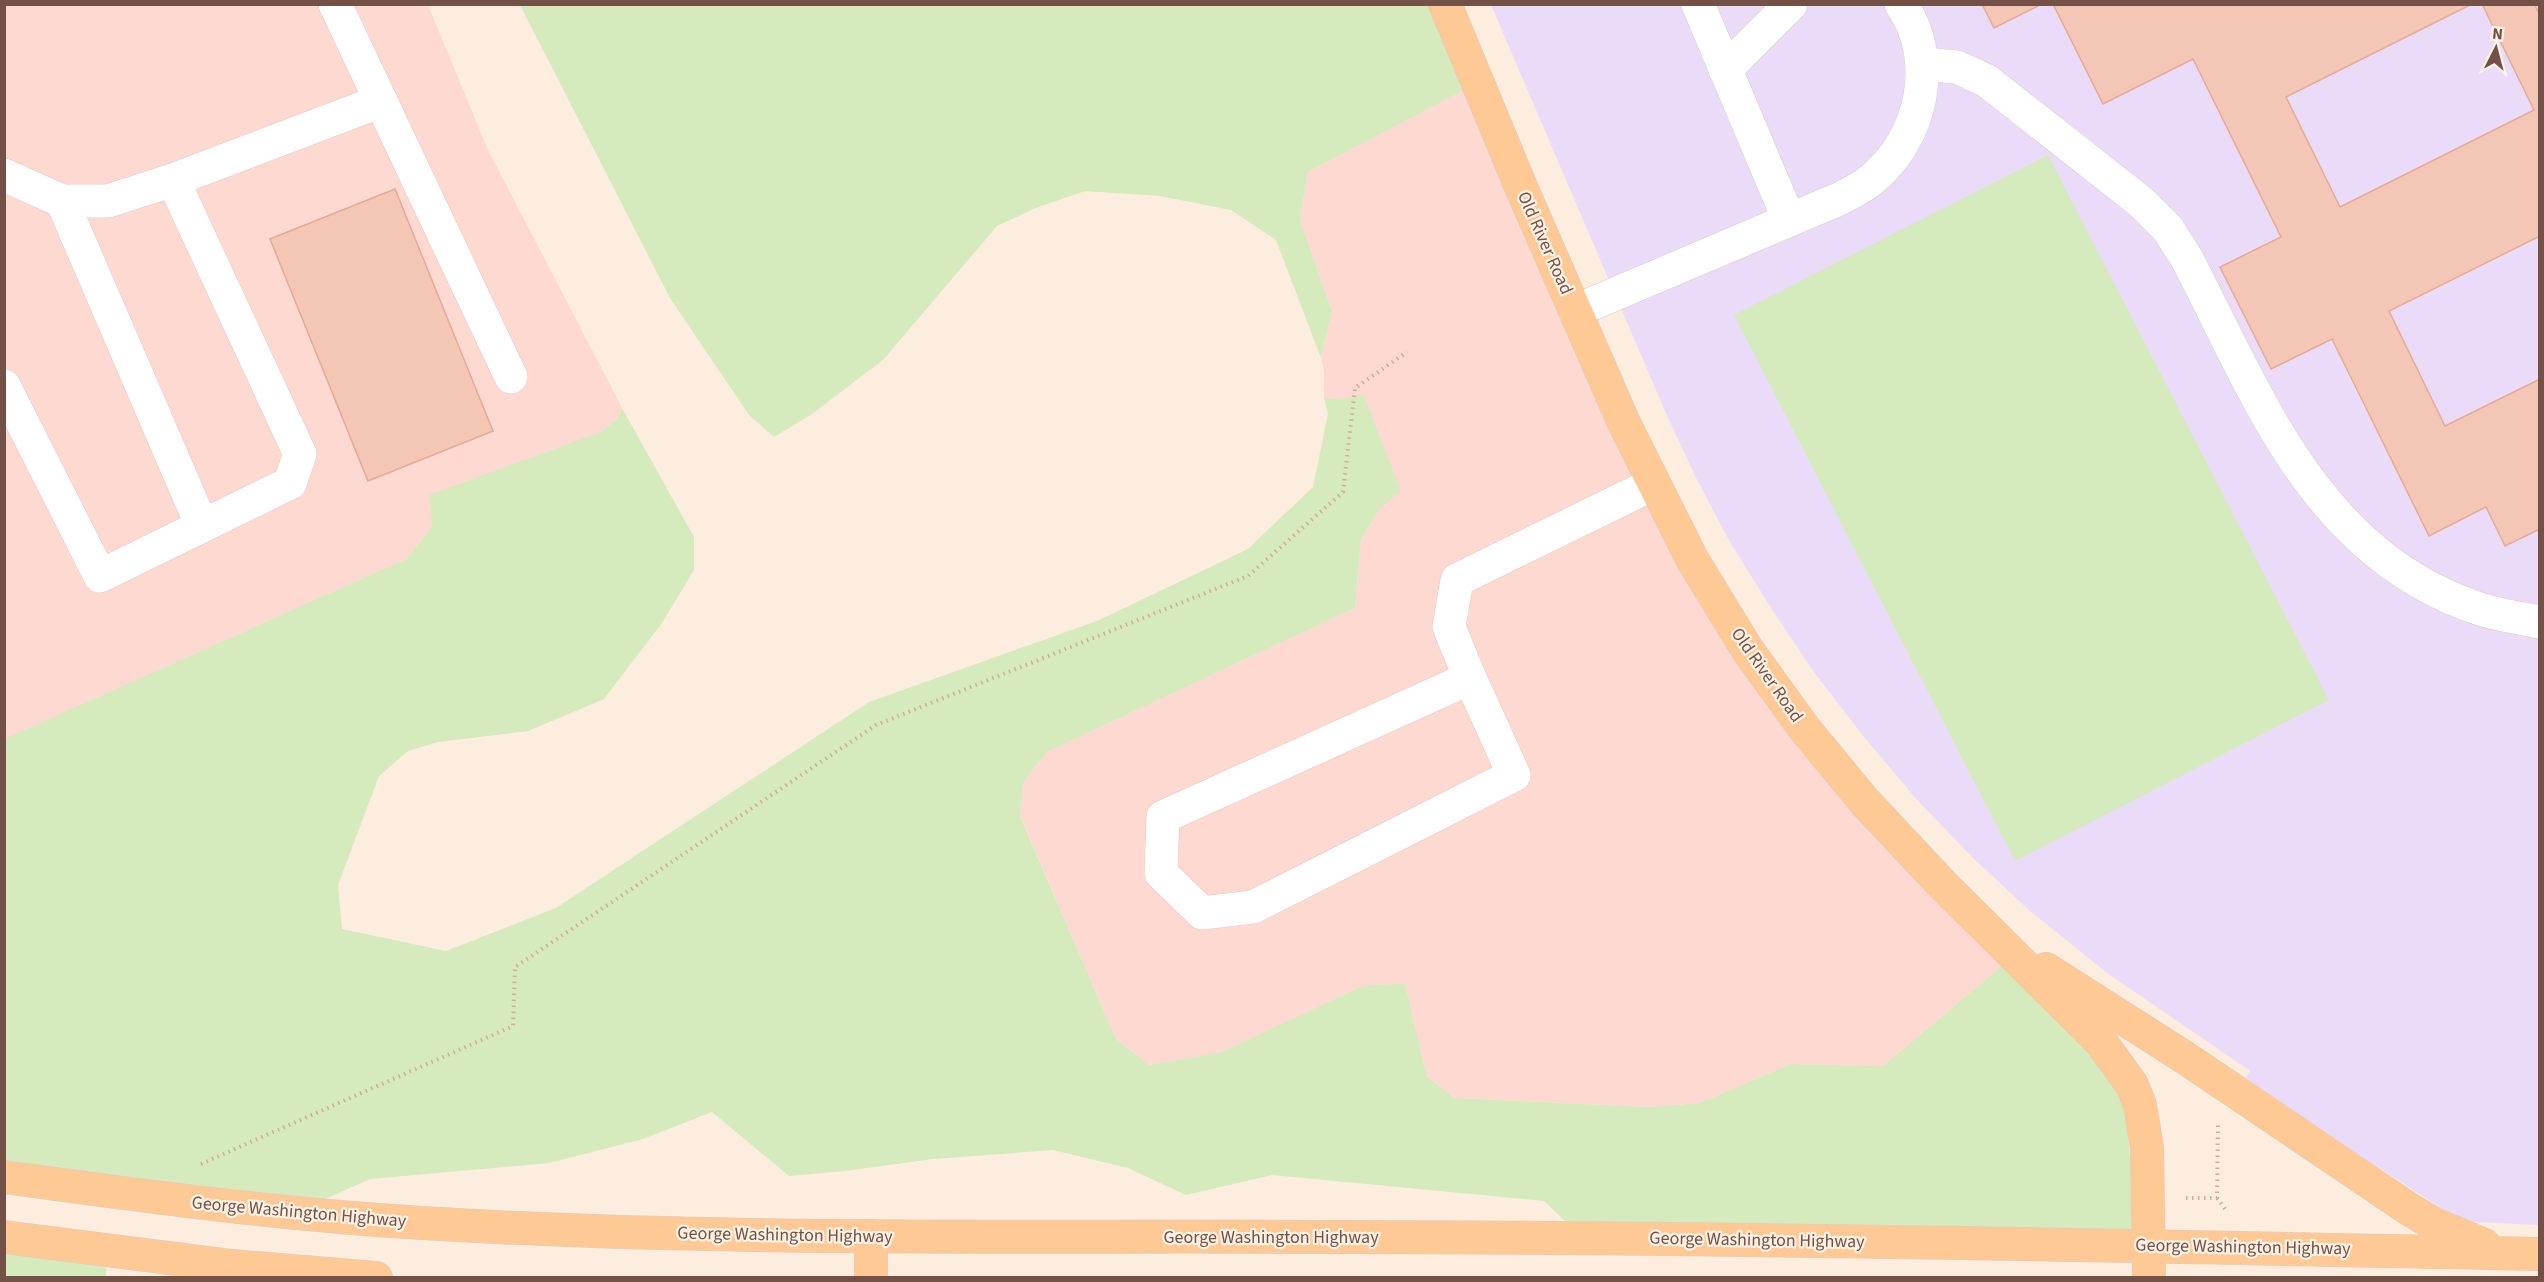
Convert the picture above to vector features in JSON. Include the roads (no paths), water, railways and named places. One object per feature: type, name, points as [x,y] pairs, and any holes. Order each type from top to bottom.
[{"type":"main road","name":"Old River Road","points":[[1445,4],[1575,311],[1653,484],[1718,603],[1774,689],[1865,802],[1993,935],[2101,1042],[2132,1085],[2140,1105],[2147,1148],[2149,1278]]},
{"type":"main road","points":[[1993,935],[2187,1059],[2426,1219],[2460,1236],[2527,1253]]},
{"type":"main road","name":"George Washington Highway","points":[[4,1177],[273,1211],[417,1223],[558,1230],[871,1236],[1491,1237],[2149,1245],[2527,1253]]},
{"type":"main road","points":[[871,1236],[871,1278]]},
{"type":"main road","points":[[4,1237],[232,1266],[376,1278]]},
{"type":"lane","points":[[335,4],[511,376]]},
{"type":"lane","points":[[1698,4],[1789,220]]},
{"type":"lane","points":[[1725,70],[1791,4]]},
{"type":"lane","points":[[1575,311],[1789,220],[1870,182],[1896,155],[1906,138],[1920,102],[1922,64],[1914,29],[1901,4]]},
{"type":"lane","points":[[1922,64],[1957,67],[1987,81],[2141,202],[2162,222],[2187,259],[2292,458],[2323,500],[2358,538],[2402,571],[2451,598],[2478,608],[2540,622]]},
{"type":"lane","points":[[4,175],[62,201],[108,201],[173,180],[381,101]]},
{"type":"lane","points":[[4,386],[100,576],[290,483],[300,454],[173,180]]},
{"type":"lane","points":[[62,201],[202,526]]},
{"type":"lane","points":[[1470,678],[1163,817],[1161,873],[1202,913],[1252,907],[1514,775],[1449,627],[1457,580],[1653,484]]}]
